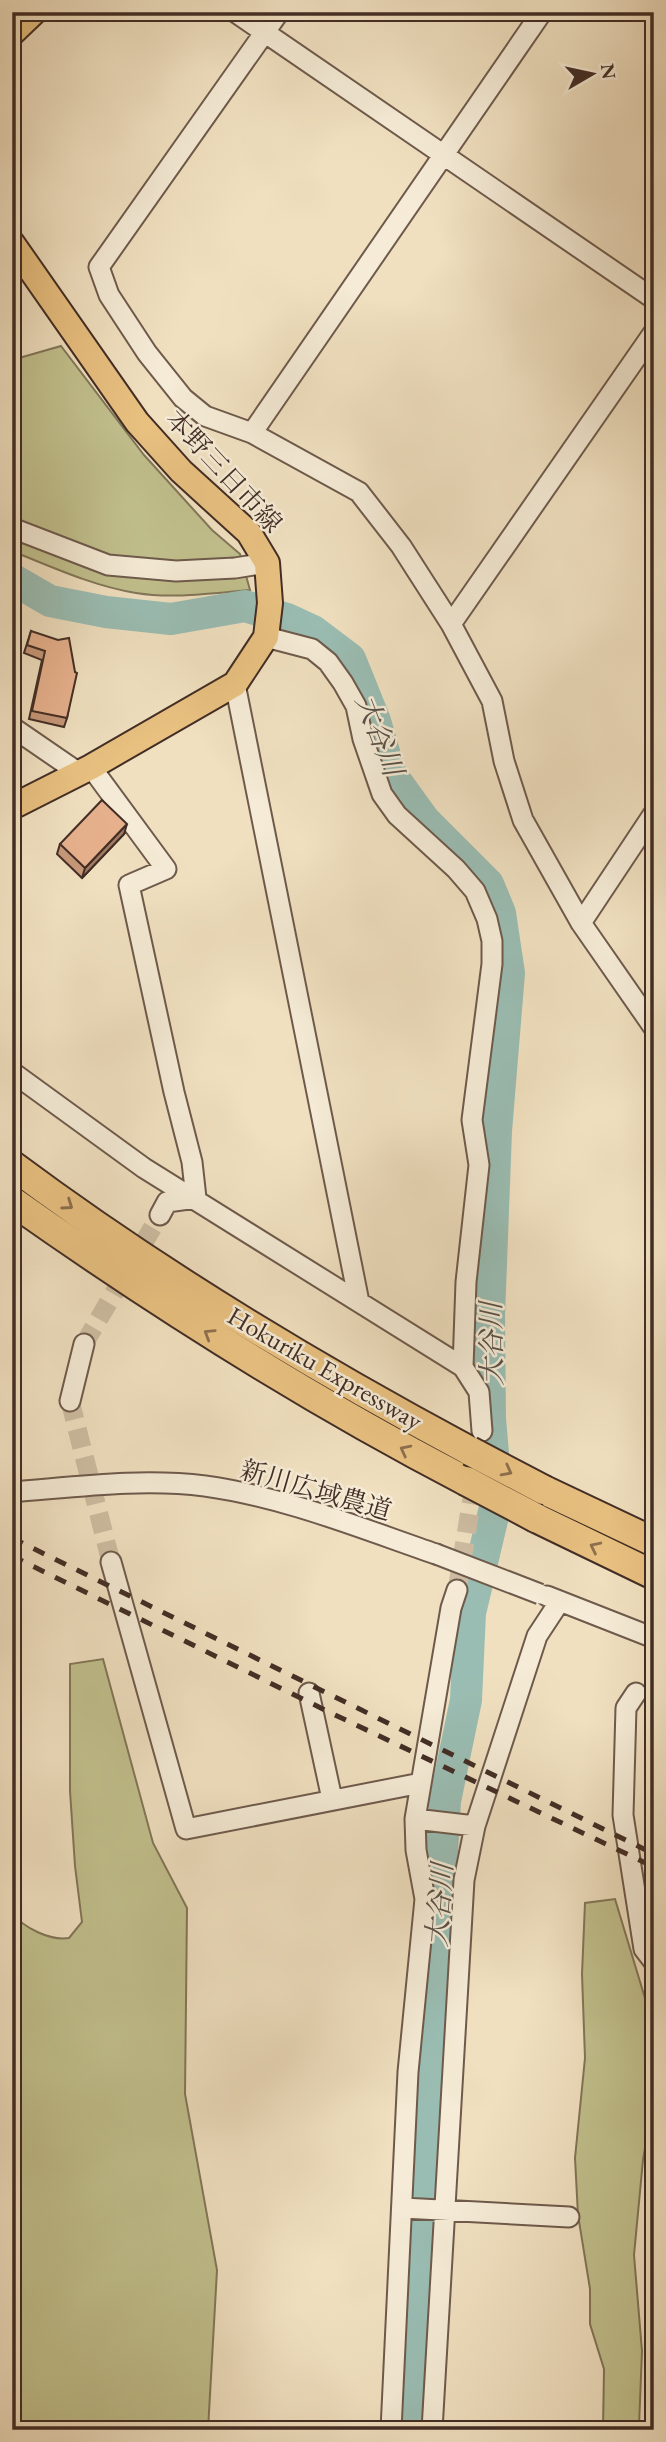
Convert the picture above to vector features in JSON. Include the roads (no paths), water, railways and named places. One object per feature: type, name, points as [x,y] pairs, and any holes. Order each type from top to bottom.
[{"type":"highway","name":"Hokuriku Expressway","points":[[12,1165],[155,1266],[280,1345],[476,1441],[544,1490],[654,1542]]},
{"type":"highway","name":"Hokuriku Expressway","points":[[12,1201],[141,1291],[392,1443],[536,1518],[654,1575]]},
{"type":"main road","points":[[12,33],[34,12]]},
{"type":"main road","name":"本野三日市線","points":[[12,243],[137,422],[181,471],[249,533],[267,562],[270,603],[266,637],[235,684],[85,770],[12,807]]},
{"type":"street","points":[[235,12],[654,299]]},
{"type":"street","points":[[279,12],[99,267],[109,295],[147,354],[183,398],[205,416],[252,433],[359,492],[401,546],[451,624],[492,701],[504,761],[523,820],[581,923],[654,1028]]},
{"type":"street","points":[[252,433],[542,12]]},
{"type":"street","points":[[451,624],[654,332]]},
{"type":"street","points":[[12,528],[108,565],[176,571],[235,569],[267,562]]},
{"type":"street","points":[[266,637],[312,649],[328,662],[356,706],[366,750],[382,794],[397,815],[456,869],[475,891],[487,919],[492,941],[492,964],[472,1120],[479,1166],[466,1282],[463,1367]]},
{"type":"street","points":[[235,684],[359,1302]]},
{"type":"street","points":[[12,727],[85,770],[166,869],[129,885],[192,1162],[196,1198]]},
{"type":"street","points":[[581,923],[654,813]]},
{"type":"street","points":[[12,1072],[145,1167],[463,1367],[478,1392],[476,1441]]},
{"type":"street","points":[[160,1215],[167,1202],[196,1198]]},
{"type":"street","points":[[70,1401],[84,1345]]},
{"type":"street","name":"新川広域農道","points":[[12,1492],[120,1483],[204,1486],[287,1503],[436,1554],[560,1601]]},
{"type":"street","points":[[111,1562],[186,1829],[421,1783]]},
{"type":"street","points":[[391,2430],[408,2071],[425,1899],[416,1850],[415,1819],[451,1608],[457,1590]]},
{"type":"street","points":[[432,2430],[464,1880],[475,1826],[537,1636],[560,1601],[654,1638]]},
{"type":"street","points":[[310,1693],[332,1799]]},
{"type":"street","points":[[636,1693],[626,1708],[623,1815],[644,1949],[654,1962]]},
{"type":"street","points":[[415,1819],[475,1826]]},
{"type":"street","points":[[403,2207],[569,2217]]},
{"type":"waterway","name":"大谷川","points":[[12,579],[50,601],[106,612],[171,619],[245,606],[287,619],[313,631],[350,659],[375,721],[390,773],[424,820],[488,884],[500,913],[509,973],[496,1131],[489,1316],[490,1419],[497,1499],[470,1613],[466,1700],[445,1801],[405,2430]]},
{"type":"tunnel","points":[[84,1344],[160,1215]]},
{"type":"tunnel","points":[[70,1401],[111,1562]]},
{"type":"tunnel","points":[[457,1590],[476,1474]]},
{"type":"railway","points":[[12,1538],[654,1854]]},
{"type":"railway","points":[[12,1556],[329,1712],[654,1867]]}]
